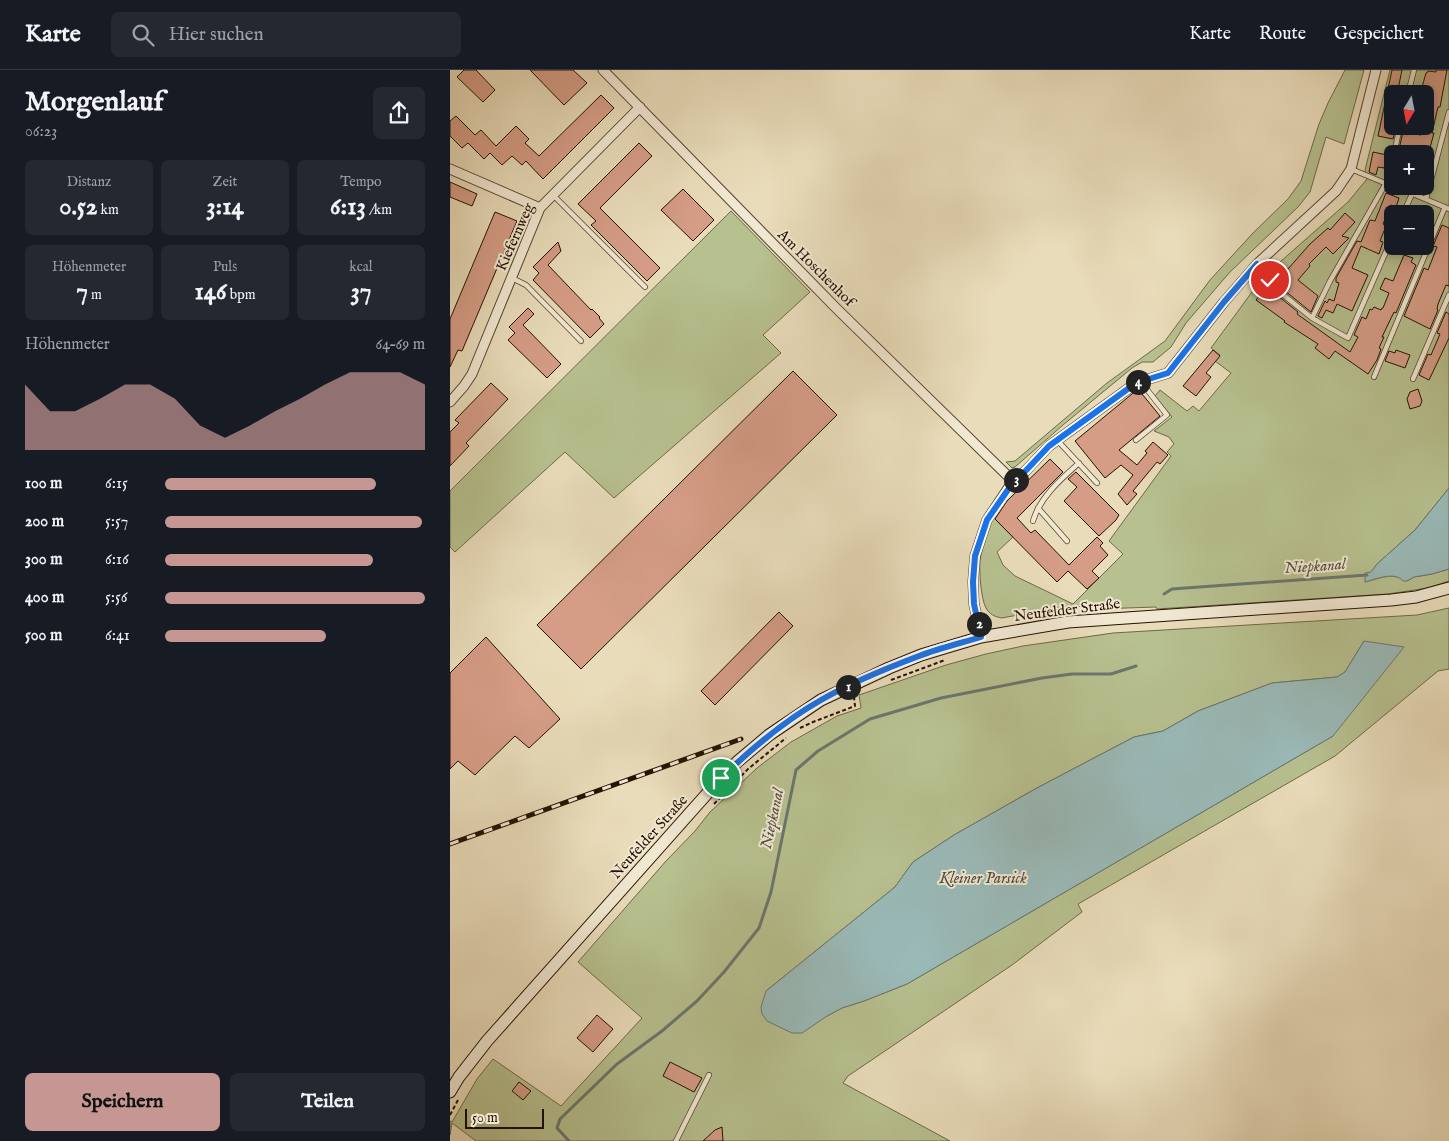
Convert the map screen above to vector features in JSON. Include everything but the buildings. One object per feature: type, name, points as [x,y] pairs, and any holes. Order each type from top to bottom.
[{"type":"main road","name":"Neufelder Straße","points":[[454,1096],[459,1077],[488,1041],[721,778],[737,762],[784,724],[821,700],[921,655],[981,637],[1068,622],[1391,600],[1416,597],[1449,588]]},
{"type":"street","name":"Am Hoschenhof","points":[[603,70],[838,310],[1014,481]]},
{"type":"street","points":[[981,637],[974,604],[975,556],[987,520],[1014,481],[1049,446],[1136,383],[1168,373],[1224,302],[1257,264],[1336,191],[1351,169],[1376,70]]},
{"type":"street","name":"Kiefernweg","points":[[450,402],[472,374],[540,208],[640,108]]},
{"type":"street","points":[[450,169],[540,208]]},
{"type":"lane","points":[[1410,85],[1414,70]]},
{"type":"lane","points":[[1426,200],[1449,112]]},
{"type":"lane","points":[[1351,169],[1384,182]]},
{"type":"lane","points":[[1312,318],[1330,282],[1384,187]]},
{"type":"lane","points":[[552,195],[645,287]]},
{"type":"lane","points":[[1374,377],[1447,208],[1414,195]]},
{"type":"lane","points":[[1257,264],[1281,294],[1312,318],[1348,338],[1385,255]]},
{"type":"lane","points":[[512,278],[526,285],[581,341]]},
{"type":"lane","points":[[1413,379],[1449,295]]},
{"type":"lane","points":[[1136,440],[1167,416],[1140,382]]},
{"type":"lane","points":[[1058,440],[1097,483]]},
{"type":"lane","points":[[1033,520],[1043,500],[1079,463]]},
{"type":"lane","points":[[1038,508],[1067,541]]},
{"type":"lane","points":[[676,1141],[709,1075]]},
{"type":"path","points":[[889,681],[947,659]]},
{"type":"path","points":[[794,731],[855,706],[854,695]]},
{"type":"path","points":[[710,807],[748,769],[786,738]]},
{"type":"path","points":[[450,1116],[454,1096]]},
{"type":"green space","points":[[1345,70],[1364,70],[1344,144],[1326,137],[1310,192],[1298,207],[1230,272],[1186,323],[1171,347],[1153,362],[1142,362],[1132,368],[1012,468],[1006,462],[1015,461],[1107,383],[1165,341],[1210,280],[1253,233],[1288,199],[1301,181],[1319,124]]},
{"type":"green space","points":[[1390,70],[1449,70],[1449,488],[1415,530],[1377,564],[1365,582],[1391,576],[1407,581],[1414,577],[1449,569],[1449,581],[1428,588],[1388,594],[1157,609],[1156,607],[1097,609],[1076,606],[1002,618],[991,614],[986,608],[983,598],[980,566],[983,544],[992,516],[1013,537],[997,552],[1003,565],[1015,576],[1073,604],[1123,554],[1109,541],[1171,456],[1167,452],[1174,444],[1169,437],[1154,431],[1172,417],[1155,396],[1160,390],[1187,411],[1193,406],[1199,411],[1231,373],[1215,361],[1220,355],[1211,348],[1263,277],[1348,202],[1367,179],[1365,170],[1384,94],[1384,135],[1434,135],[1434,85],[1386,85]]},
{"type":"green space","points":[[731,211],[810,292],[763,335],[781,353],[614,498],[565,452],[455,552],[450,547],[450,491]]},
{"type":"green space","points":[[1449,608],[1449,669],[1438,671],[1335,756],[1078,904],[1082,912],[1012,965],[848,1076],[843,1083],[950,1141],[476,1141],[452,1123],[450,1135],[450,1121],[452,1122],[477,1079],[493,1059],[561,1106],[642,1018],[578,962],[710,812],[757,768],[791,742],[837,716],[861,708],[859,695],[946,665],[986,654],[1023,646],[1113,633],[1417,615]],"holes":[[[1364,641],[1333,736],[907,984],[842,1008],[827,1016],[766,991],[895,887],[913,862],[954,835],[1037,788],[1134,737],[1163,731],[1198,711],[1272,683],[1337,677],[1345,672]]]},
{"type":"water","points":[[1449,488],[1449,569],[1414,577],[1407,581],[1390,576],[1365,582],[1365,573],[1371,572],[1377,564],[1415,530]]},
{"type":"water","name":"Kleiner Parsick","points":[[1364,641],[1404,647],[1333,736],[907,984],[842,1008],[802,1033],[792,1033],[767,1021],[762,1014],[761,1007],[766,991],[895,887],[913,862],[954,835],[1037,788],[1134,737],[1163,731],[1198,711],[1272,683],[1337,677],[1345,672]]},
{"type":"waterway","name":"Niepkanal","points":[[1164,594],[1172,589],[1367,575]]},
{"type":"waterway","name":"Niepkanal","points":[[569,1141],[557,1128],[560,1119],[617,1064],[662,1031],[697,1001],[724,972],[759,928],[771,892],[796,770],[818,751],[870,719],[941,698],[1042,678],[1072,674],[1111,674],[1136,666]]},
{"type":"railway","points":[[450,844],[741,739]]},
{"type":"route","points":[[721,778],[769,735],[821,700],[921,655],[981,637],[974,604],[975,556],[987,520],[1014,481],[1049,446],[1136,383],[1168,373],[1224,302],[1257,264],[1270,280]]}]
